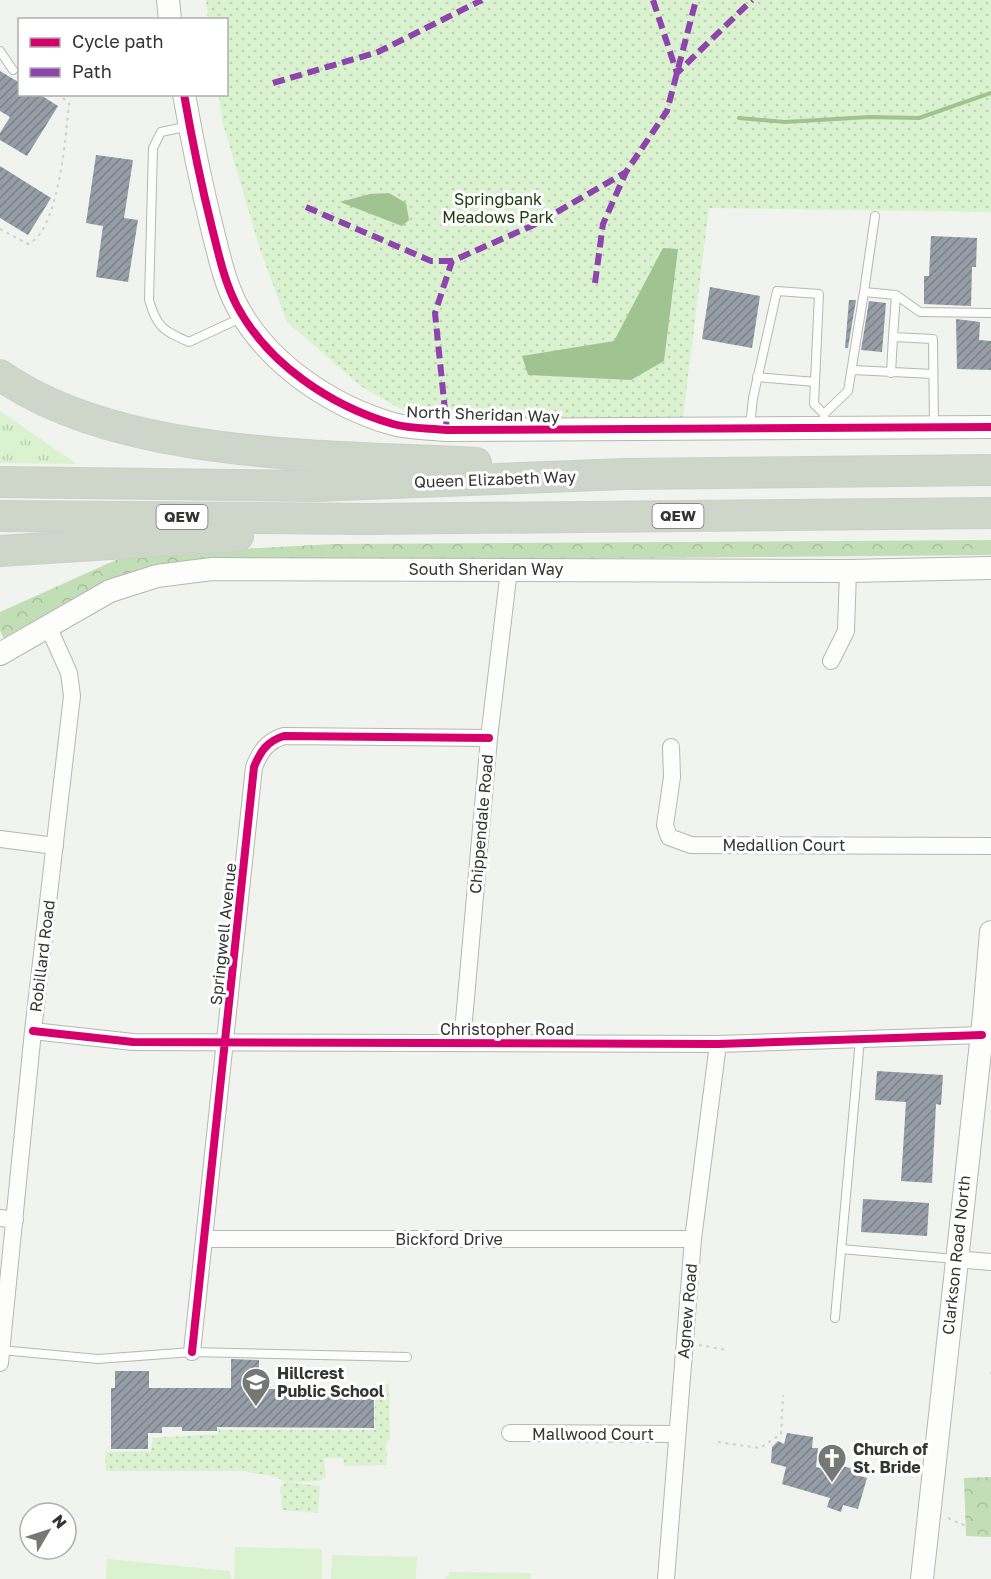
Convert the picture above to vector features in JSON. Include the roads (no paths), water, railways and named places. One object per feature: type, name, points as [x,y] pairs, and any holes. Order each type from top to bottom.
[{"type":"highway","points":[[0,375],[78,415],[161,439],[274,451],[625,474]]},
{"type":"highway","name":"Queen Elizabeth Way","points":[[0,482],[315,486],[625,474],[991,470]]},
{"type":"highway","name":"QEW","points":[[0,516],[365,519],[991,513]]},
{"type":"highway","points":[[0,551],[333,530],[365,519]]},
{"type":"street","points":[[168,0],[170,18]]},
{"type":"street","name":"North Sheridan Way","points":[[184,96],[225,278],[244,316],[279,359],[313,388],[354,409],[395,425],[447,430],[750,429],[823,421],[934,427],[991,427]]},
{"type":"street","name":"South Sheridan Way","points":[[0,654],[110,591],[179,572],[259,568],[848,571],[991,568]]},
{"type":"street","name":"Chippendale Road","points":[[462,1043],[489,738],[509,570]]},
{"type":"street","points":[[831,661],[846,631],[848,571]]},
{"type":"street","name":"Robillard Road","points":[[1,1357],[8,1219],[33,1031],[72,696],[69,673],[48,626]]},
{"type":"street","name":"Springwell Avenue","points":[[192,1353],[254,767],[260,752],[273,740],[284,736],[489,738]]},
{"type":"street","name":"Medallion Court","points":[[671,747],[672,777],[665,825],[669,837],[679,842],[691,845],[991,846]]},
{"type":"street","points":[[0,839],[55,846]]},
{"type":"street","name":"Clarkson Road North","points":[[922,1579],[982,1035],[991,932]]},
{"type":"street","name":"Christopher Road","points":[[33,1031],[133,1042],[225,1040],[718,1044],[982,1035]]},
{"type":"street","name":"Agnew Road","points":[[666,1579],[693,1239],[718,1044]]},
{"type":"street","name":"Bickford Drive","points":[[205,1239],[693,1239]]},
{"type":"street","points":[[956,1259],[991,1262]]},
{"type":"street","name":"Mallwood Court","points":[[510,1433],[676,1434]]},
{"type":"lane","points":[[0,51],[13,70]]},
{"type":"lane","points":[[189,125],[161,132],[153,148],[149,300],[155,320],[166,332],[189,342],[244,316]]},
{"type":"lane","points":[[750,429],[757,377],[777,291],[819,294],[814,404],[823,421],[848,391],[875,216]]},
{"type":"lane","points":[[864,292],[896,295],[920,312],[991,313]]},
{"type":"lane","points":[[891,373],[896,295]]},
{"type":"lane","points":[[893,337],[933,339],[934,427]]},
{"type":"lane","points":[[853,370],[875,369],[891,373],[933,374]]},
{"type":"lane","points":[[757,377],[815,382]]},
{"type":"lane","points":[[836,1318],[860,1039]]},
{"type":"lane","points":[[841,1249],[956,1259]]},
{"type":"lane","points":[[1,1357],[98,1359],[192,1353],[407,1357]]},
{"type":"waterway","points":[[739,118],[785,122],[869,117],[919,118],[991,93]]},
{"type":"place","name":"Hillcrest Public School","points":[[256,1408]]},
{"type":"place","name":"Church of St. Bride","points":[[832,1484]]},
{"type":"park label","name":"Springbank Meadows Park","points":[[498,208]]}]
